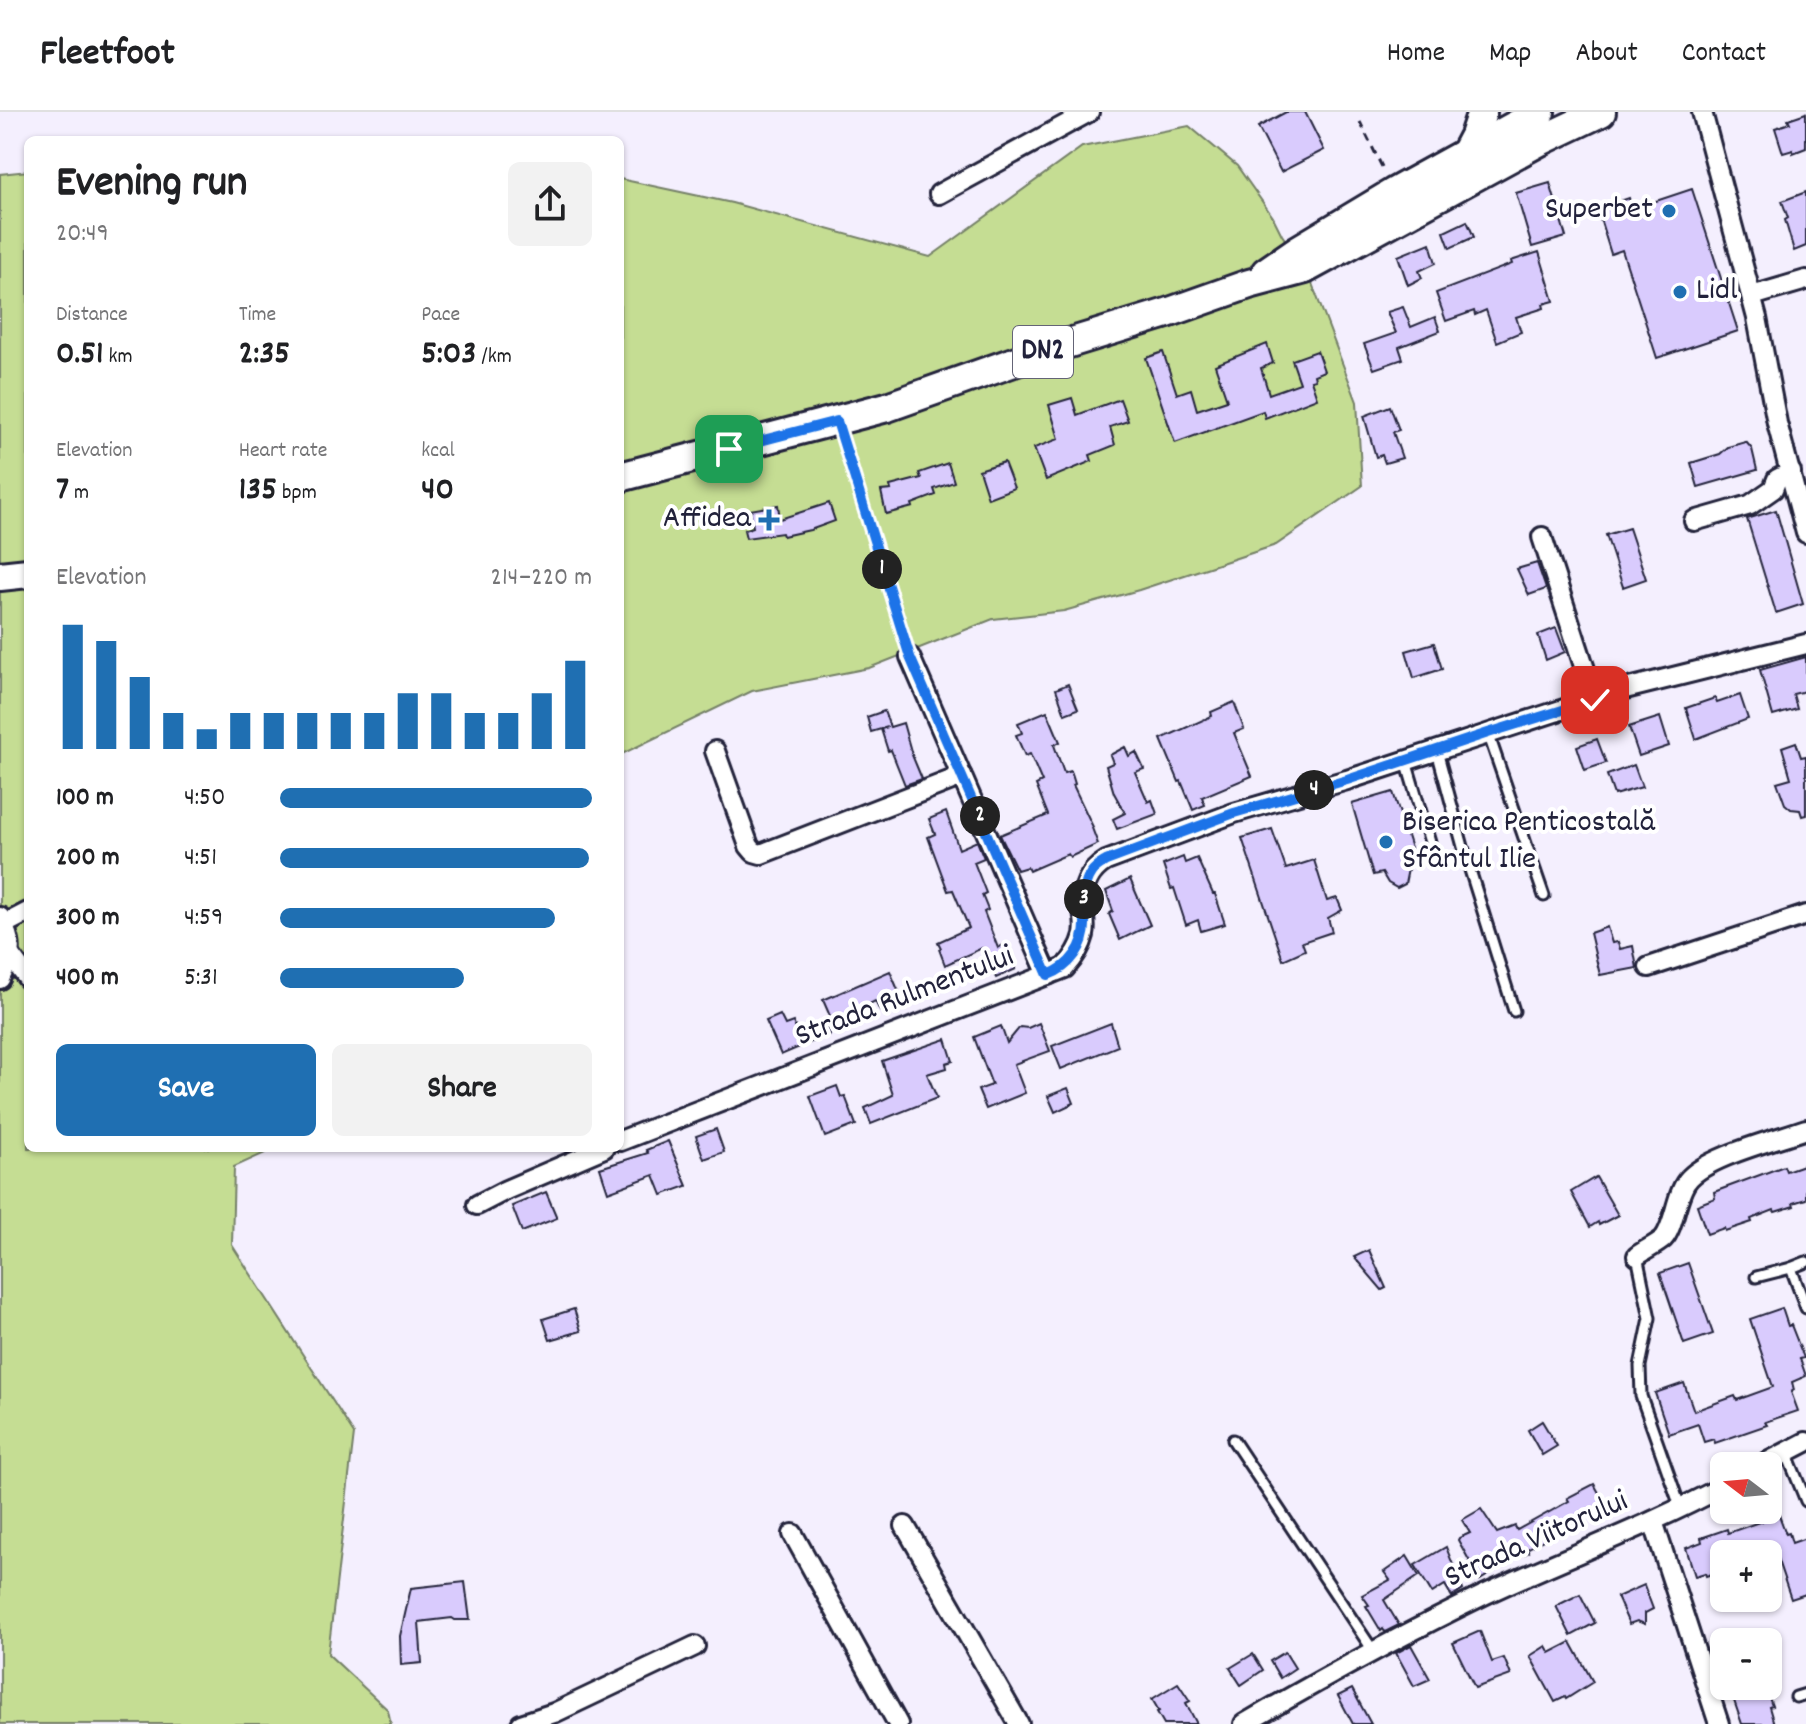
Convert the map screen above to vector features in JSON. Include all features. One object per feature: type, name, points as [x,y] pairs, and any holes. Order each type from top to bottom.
[{"type":"main road","points":[[1465,153],[1482,112]]},
{"type":"main road","name":"DN2","points":[[1249,284],[1298,250],[1465,153],[1536,124],[1601,112]]},
{"type":"main road","name":"DN2","points":[[624,476],[887,407],[1056,347],[1249,284],[1305,269],[1536,124]]},
{"type":"main road","points":[[0,576],[24,573]]},
{"type":"street","points":[[939,194],[1089,112]]},
{"type":"street","points":[[1702,112],[1752,296],[1777,423],[1806,533]]},
{"type":"street","points":[[1752,296],[1806,280]]},
{"type":"street","points":[[1694,521],[1750,505],[1773,489],[1777,479],[1791,472]]},
{"type":"street","points":[[1542,537],[1595,700]]},
{"type":"street","name":"Strada Rulmentului","points":[[624,1139],[1065,968],[1072,961],[1084,936],[1083,903],[1087,881],[1091,872],[1106,861],[1234,813],[1406,761],[1625,689],[1806,644]]},
{"type":"street","points":[[910,657],[1048,975]]},
{"type":"street","points":[[715,751],[749,846],[761,854],[962,776]]},
{"type":"street","points":[[0,979],[10,955],[9,939],[2,921],[24,913]]},
{"type":"street","points":[[1649,967],[1806,915]]},
{"type":"street","points":[[10,955],[24,974]]},
{"type":"street","points":[[1637,1256],[1666,1237],[1684,1185],[1695,1172],[1726,1157],[1806,1129]]},
{"type":"street","points":[[477,1205],[595,1152]]},
{"type":"street","points":[[1782,1454],[1806,1442]]},
{"type":"street","name":"Strada Viitorului","points":[[1244,1724],[1318,1681],[1485,1595],[1710,1493]]},
{"type":"street","points":[[1653,1521],[1719,1724]]},
{"type":"street","points":[[905,1526],[1019,1724]]},
{"type":"street","points":[[793,1534],[898,1724]]},
{"type":"street","points":[[521,1724],[554,1713],[695,1646]]},
{"type":"lane","points":[[1488,733],[1544,896]]},
{"type":"lane","points":[[1437,751],[1465,854],[1514,1011]]},
{"type":"lane","points":[[1406,761],[1434,856],[1447,860],[1465,854]]},
{"type":"lane","points":[[1637,1256],[1650,1318],[1640,1366],[1641,1396],[1681,1509]]},
{"type":"lane","points":[[1756,1277],[1806,1262]]},
{"type":"lane","points":[[1791,1268],[1806,1308]]},
{"type":"lane","points":[[1233,1440],[1374,1652]]},
{"type":"lane","points":[[1786,1452],[1806,1501]]},
{"type":"path","points":[[1360,122],[1393,193]]},
{"type":"path","points":[[837,421],[910,657]]},
{"type":"green space","points":[[1189,126],[1237,166],[1308,273],[1357,402],[1362,486],[1276,545],[1064,611],[993,619],[869,668],[752,691],[624,753],[624,180],[732,203],[930,257],[1082,147]]},
{"type":"green space","points":[[24,171],[24,1152],[267,1152],[234,1167],[232,1245],[354,1434],[328,1654],[388,1710],[391,1724],[0,1724],[0,174]]},
{"type":"building","points":[[1286,112],[1305,112],[1324,150],[1281,172],[1258,127]]},
{"type":"building","points":[[1806,113],[1806,148],[1783,153],[1775,128],[1790,123],[1788,119]]},
{"type":"building","points":[[1550,183],[1566,237],[1532,247],[1516,193]]},
{"type":"building","name":"Lidl","points":[[1692,189],[1738,331],[1657,358],[1622,250],[1611,254],[1597,209],[1629,198],[1632,209]]},
{"type":"building","points":[[1806,192],[1806,246],[1794,251],[1782,201]]},
{"type":"building","points":[[1467,221],[1474,237],[1450,248],[1444,232]]},
{"type":"building","points":[[1430,243],[1436,263],[1419,271],[1422,278],[1408,285],[1398,256]]},
{"type":"building","points":[[1539,252],[1554,301],[1543,304],[1544,308],[1516,317],[1521,332],[1497,342],[1486,310],[1446,321],[1436,293]]},
{"type":"building","points":[[1403,307],[1411,327],[1435,317],[1440,331],[1399,347],[1403,359],[1374,369],[1364,344],[1396,333],[1387,312]]},
{"type":"building","points":[[1267,344],[1273,363],[1261,368],[1269,394],[1300,383],[1292,360],[1317,351],[1324,371],[1314,375],[1315,379],[1311,380],[1317,398],[1265,418],[1263,411],[1175,443],[1146,358],[1163,352],[1177,394],[1191,389],[1197,410],[1227,400],[1215,365]]},
{"type":"building","points":[[1072,398],[1077,415],[1120,399],[1128,421],[1110,427],[1115,445],[1090,455],[1092,461],[1046,480],[1034,448],[1059,439],[1049,405]]},
{"type":"building","points":[[1390,406],[1399,430],[1393,432],[1402,458],[1385,463],[1382,455],[1376,457],[1364,416]]},
{"type":"building","points":[[1746,442],[1752,449],[1757,470],[1698,487],[1691,463]]},
{"type":"building","points":[[1004,462],[1014,488],[988,498],[979,470]]},
{"type":"building","points":[[948,463],[954,482],[934,489],[936,495],[912,504],[913,507],[886,514],[881,491],[921,478],[919,473]]},
{"type":"building","points":[[829,503],[835,521],[783,536],[782,533],[746,538],[744,530],[753,527],[750,510],[778,505],[780,519]]},
{"type":"building","points":[[1776,510],[1803,604],[1776,613],[1747,519]]},
{"type":"building","points":[[1629,528],[1646,579],[1623,587],[1606,535]]},
{"type":"building","points":[[1537,563],[1546,589],[1529,595],[1517,569]]},
{"type":"building","points":[[1556,628],[1565,652],[1546,660],[1538,635]]},
{"type":"building","points":[[1434,643],[1442,669],[1414,678],[1406,651]]},
{"type":"building","points":[[1806,657],[1806,691],[1793,694],[1797,709],[1773,716],[1760,670]]},
{"type":"building","points":[[1068,684],[1078,709],[1065,714],[1056,689]]},
{"type":"building","points":[[1740,695],[1748,719],[1696,739],[1686,708],[1715,698],[1717,703]]},
{"type":"building","points":[[1234,702],[1244,729],[1234,733],[1252,776],[1202,797],[1205,805],[1193,810],[1161,739],[1212,716],[1211,712]]},
{"type":"building","points":[[884,711],[890,727],[903,723],[922,779],[905,785],[881,729],[871,732],[867,717]]},
{"type":"building","points":[[1047,711],[1060,742],[1054,745],[1064,773],[1071,771],[1073,785],[1098,844],[1029,871],[1027,867],[1017,870],[1000,835],[1048,815],[1036,785],[1042,782],[1030,754],[1025,756],[1016,735],[1022,733],[1018,723]]},
{"type":"building","points":[[1660,717],[1669,746],[1639,756],[1629,727]]},
{"type":"building","points":[[1597,739],[1606,763],[1585,770],[1577,746]]},
{"type":"building","points":[[1796,742],[1801,757],[1806,756],[1806,815],[1802,816],[1800,810],[1791,809],[1785,804],[1777,782],[1791,778],[1782,747]]},
{"type":"building","points":[[1125,747],[1129,756],[1136,752],[1144,769],[1135,772],[1148,802],[1152,800],[1157,814],[1117,829],[1113,819],[1125,813],[1114,793],[1106,766],[1113,763],[1110,755]]},
{"type":"building","points":[[1634,765],[1642,787],[1614,795],[1607,775]]},
{"type":"building","name":"Biserica Penticostală Sfântul Ilie","points":[[1393,792],[1415,861],[1409,864],[1405,884],[1397,888],[1388,883],[1382,873],[1373,875],[1352,804]]},
{"type":"building","points":[[946,812],[959,849],[977,841],[984,858],[974,862],[986,893],[982,895],[988,910],[984,912],[998,948],[1005,944],[1016,969],[996,978],[982,948],[945,965],[939,949],[938,942],[969,928],[953,890],[948,891],[928,837],[935,834],[929,819]]},
{"type":"building","points":[[1272,829],[1286,869],[1314,860],[1327,901],[1337,898],[1342,910],[1328,918],[1332,932],[1302,942],[1305,950],[1283,960],[1242,838]]},
{"type":"building","points":[[1183,857],[1185,863],[1197,858],[1215,894],[1225,924],[1201,931],[1198,920],[1186,925],[1163,865]]},
{"type":"building","points":[[1130,879],[1150,925],[1120,940],[1109,914],[1113,911],[1106,891]]},
{"type":"building","points":[[1607,927],[1612,943],[1618,942],[1620,949],[1633,946],[1637,968],[1600,975],[1590,933]]},
{"type":"building","points":[[890,971],[901,997],[890,1002],[892,1006],[880,1011],[875,1001],[833,1023],[823,1000]]},
{"type":"building","points":[[780,1015],[785,1025],[793,1022],[798,1034],[824,1022],[830,1034],[781,1055],[766,1021]]},
{"type":"building","points":[[1039,1023],[1050,1051],[1014,1064],[1025,1093],[986,1109],[978,1090],[992,1085],[974,1037],[1001,1026],[1007,1043],[1020,1027],[1028,1028]]},
{"type":"building","points":[[1111,1023],[1118,1046],[1061,1069],[1052,1046]]},
{"type":"building","points":[[946,1039],[953,1061],[946,1063],[947,1068],[927,1074],[937,1098],[871,1124],[865,1108],[893,1095],[882,1061]]},
{"type":"building","points":[[837,1086],[841,1097],[845,1096],[856,1125],[825,1137],[810,1096]]},
{"type":"building","points":[[1068,1088],[1074,1103],[1055,1112],[1048,1096]]},
{"type":"building","points":[[716,1129],[724,1152],[704,1159],[696,1136]]},
{"type":"building","points":[[668,1141],[687,1186],[662,1195],[654,1175],[608,1192],[600,1168],[648,1153],[646,1150]]},
{"type":"building","points":[[1806,1164],[1806,1199],[1793,1203],[1794,1206],[1751,1219],[1752,1222],[1707,1234],[1697,1205],[1715,1198],[1714,1192],[1784,1166],[1786,1171]]},
{"type":"building","points":[[1596,1177],[1618,1215],[1590,1227],[1571,1192]]},
{"type":"building","points":[[546,1192],[557,1218],[522,1232],[512,1206]]},
{"type":"building","points":[[1369,1250],[1386,1288],[1382,1290],[1354,1257]]},
{"type":"building","points":[[1688,1263],[1713,1334],[1684,1344],[1660,1273]]},
{"type":"building","points":[[1782,1308],[1804,1358],[1800,1359],[1806,1376],[1792,1382],[1794,1390],[1791,1392],[1798,1411],[1715,1443],[1714,1439],[1704,1442],[1698,1424],[1669,1434],[1655,1393],[1684,1383],[1694,1411],[1735,1396],[1737,1400],[1773,1387],[1750,1319]]},
{"type":"building","points":[[574,1309],[581,1331],[550,1340],[543,1319]]},
{"type":"building","points":[[1542,1421],[1557,1446],[1542,1455],[1528,1430]]},
{"type":"building","points":[[1594,1484],[1606,1505],[1527,1549],[1529,1552],[1500,1565],[1480,1580],[1458,1540],[1470,1533],[1462,1520],[1481,1509],[1497,1533],[1515,1526],[1517,1530]]},
{"type":"building","points":[[1782,1523],[1792,1543],[1806,1538],[1806,1594],[1791,1599],[1782,1573],[1782,1540],[1710,1540],[1710,1575],[1695,1576],[1686,1548],[1702,1542],[1701,1538],[1727,1529],[1728,1533],[1754,1524]]},
{"type":"building","points":[[1446,1547],[1463,1590],[1452,1597],[1445,1585],[1432,1593],[1415,1565]]},
{"type":"building","points":[[1407,1556],[1419,1576],[1384,1600],[1399,1625],[1381,1631],[1362,1595],[1390,1580],[1384,1572]]},
{"type":"building","points":[[465,1582],[470,1620],[452,1618],[419,1622],[422,1663],[401,1665],[400,1636],[411,1588]]},
{"type":"building","points":[[1644,1585],[1653,1609],[1645,1613],[1645,1624],[1637,1621],[1629,1624],[1617,1597]]},
{"type":"building","points":[[1580,1594],[1595,1623],[1571,1636],[1556,1606]]},
{"type":"building","points":[[1480,1631],[1492,1662],[1504,1658],[1511,1675],[1475,1688],[1453,1643]]},
{"type":"building","points":[[1571,1642],[1593,1682],[1566,1699],[1555,1702],[1530,1656],[1546,1646],[1550,1653]]},
{"type":"building","points":[[1411,1645],[1430,1679],[1414,1686],[1396,1653]]},
{"type":"building","points":[[1285,1652],[1295,1668],[1280,1678],[1270,1661]]},
{"type":"building","points":[[1253,1654],[1263,1670],[1241,1685],[1230,1668]]},
{"type":"building","points":[[1178,1683],[1190,1701],[1186,1703],[1197,1724],[1164,1724],[1157,1712],[1152,1699]]},
{"type":"building","points":[[1352,1689],[1371,1724],[1353,1724],[1338,1696]]},
{"type":"building","points":[[1734,1700],[1770,1700],[1774,1724],[1742,1724]]},
{"type":"place","name":"Superbet","points":[[1669,211]]},
{"type":"place","name":"Lidl","points":[[1680,292]]},
{"type":"place","name":"Affidea","points":[[769,520]]},
{"type":"place","name":"Biserica Penticostală Sfântul Ilie","points":[[1386,842]]},
{"type":"route","points":[[729,449],[837,421],[910,657],[1048,975],[1065,968],[1078,950],[1084,936],[1083,903],[1087,881],[1091,872],[1106,861],[1234,813],[1595,700]]}]
